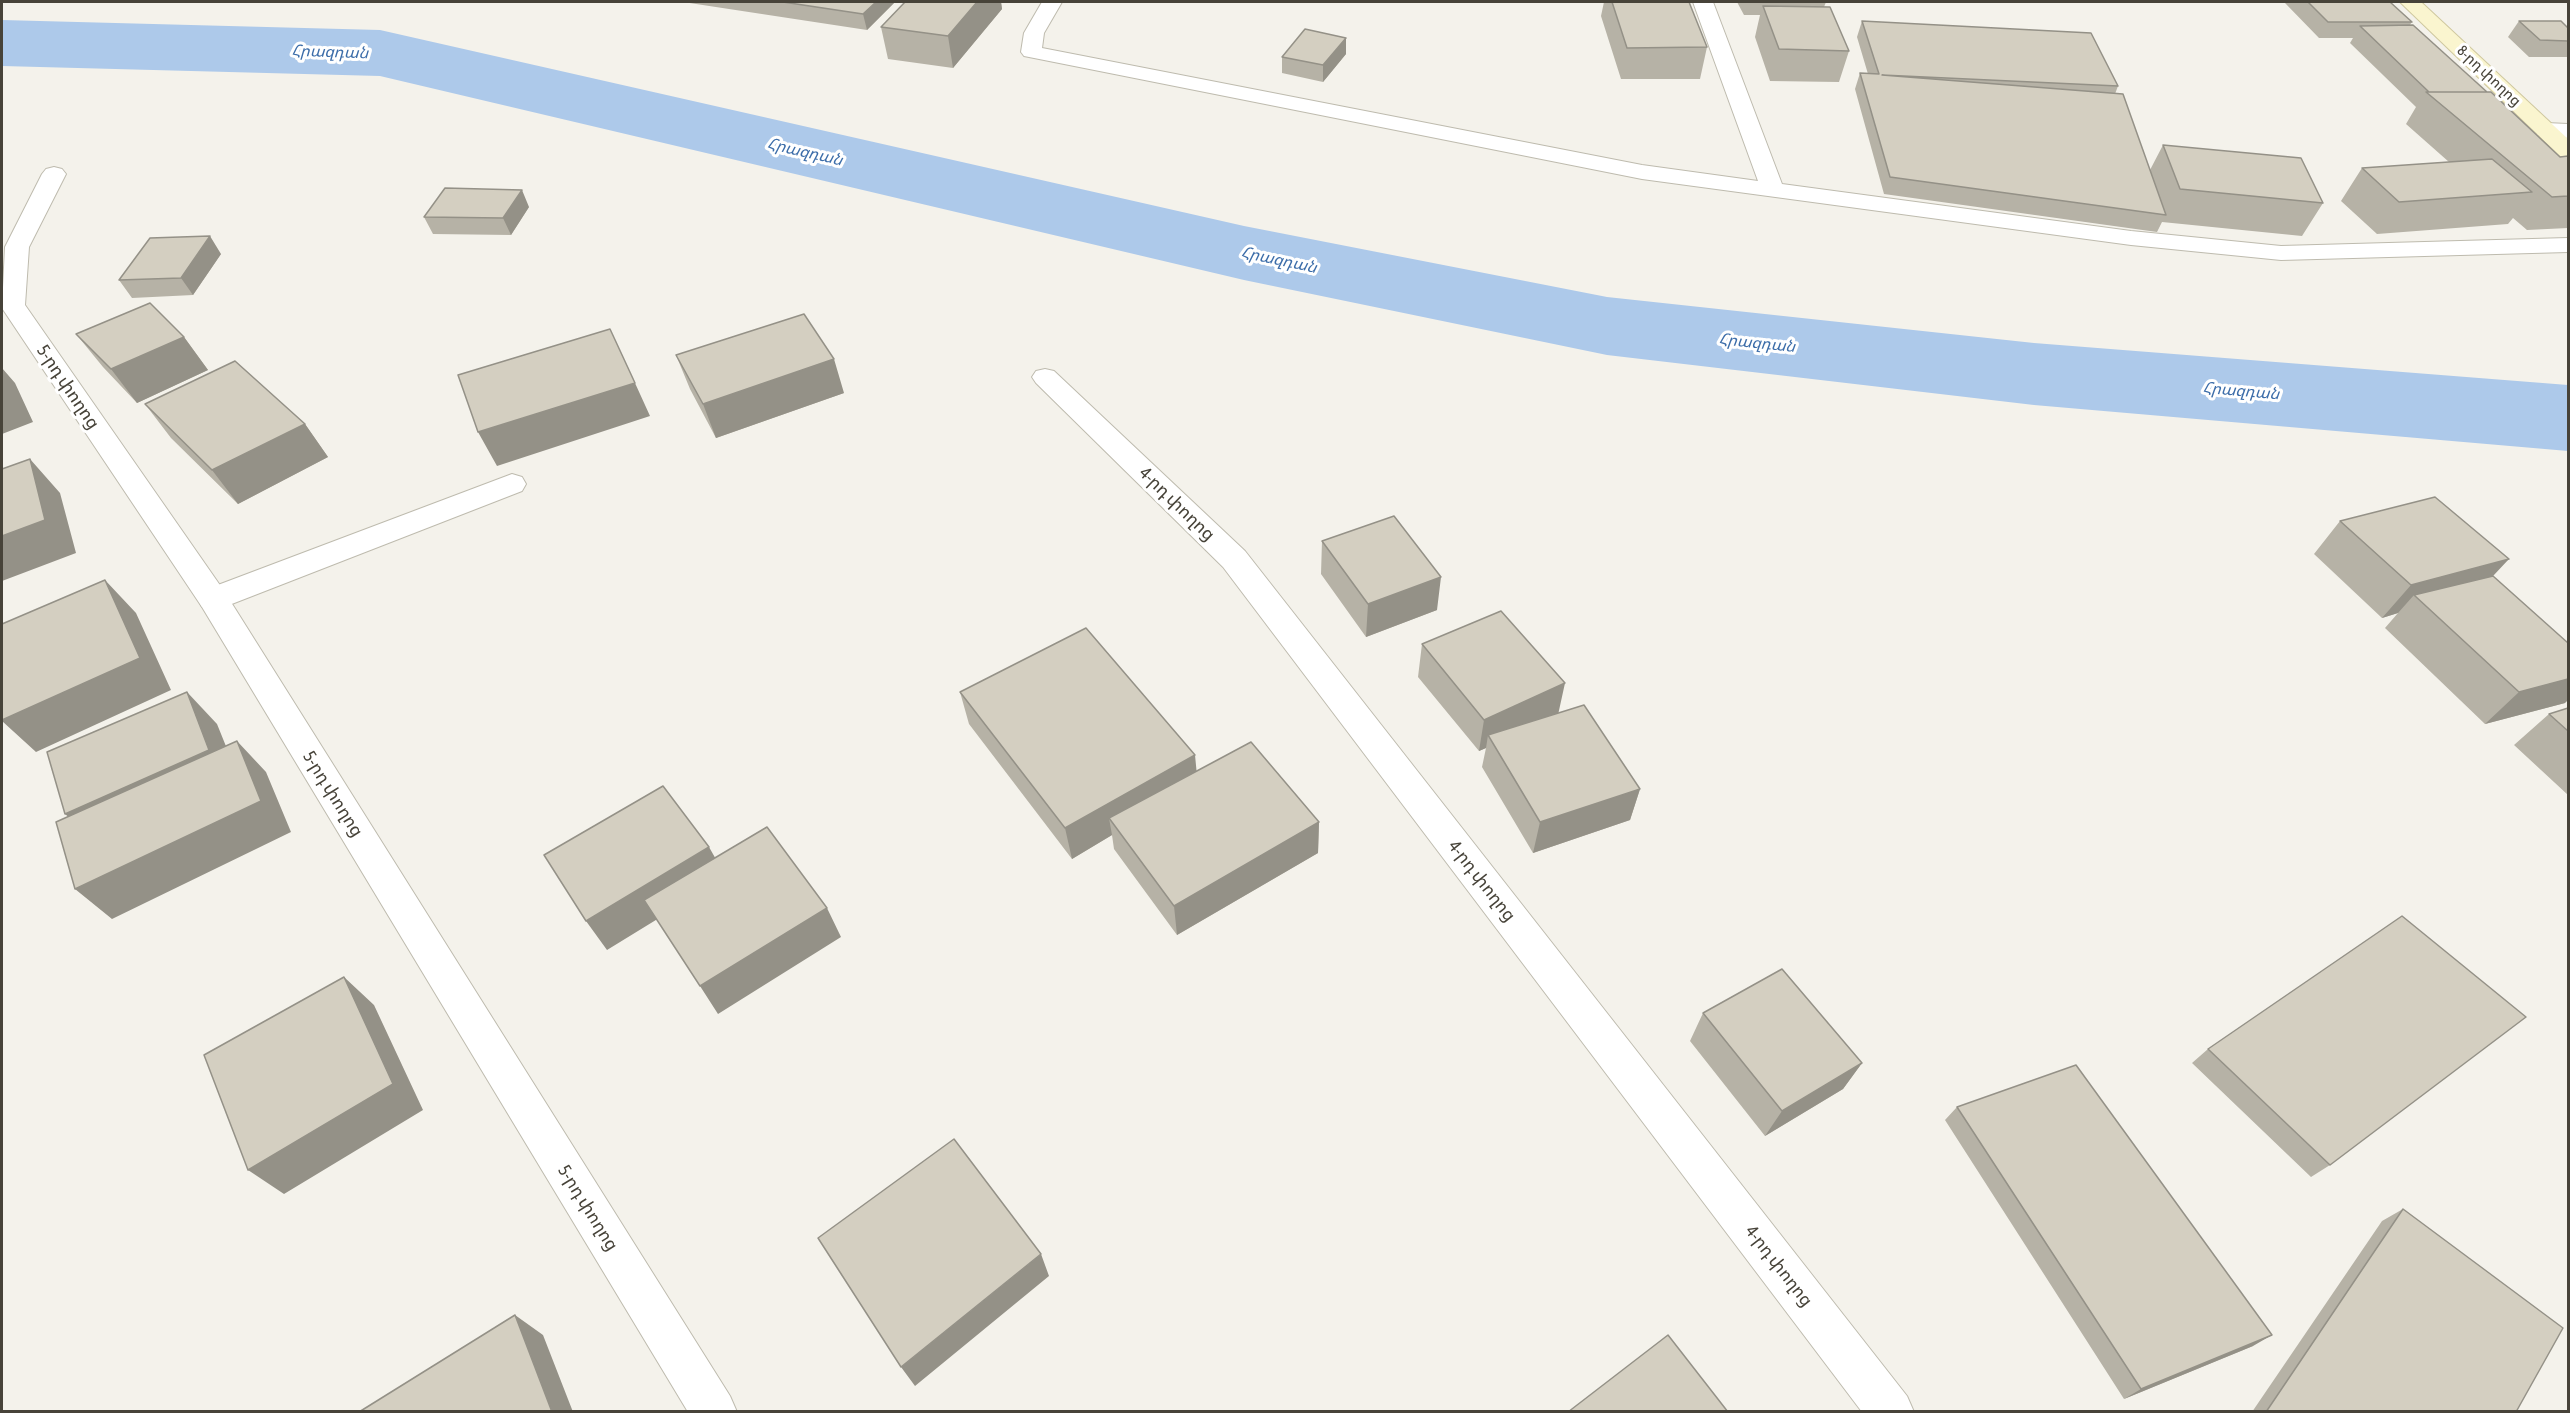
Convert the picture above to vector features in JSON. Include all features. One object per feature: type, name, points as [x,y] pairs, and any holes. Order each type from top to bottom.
[{"type":"main road","name":"8-րդ փողոց","points":[[2410,2],[2557,130],[2568,151]]},
{"type":"street","points":[[1052,2],[1034,33],[1031,52],[1642,172],[2131,238],[2281,253],[2568,245]]},
{"type":"street","points":[[1703,2],[1773,190]]},
{"type":"street","name":"5-րդ փողոց","points":[[54,174],[16,247],[12,305],[213,599],[714,1412]]},
{"type":"street","name":"4-րդ փողոց","points":[[1045,377],[1234,559],[1890,1412]]},
{"type":"street","points":[[213,599],[512,484]]},
{"type":"building","points":[[783,2],[876,2],[863,14]]},
{"type":"building","points":[[905,2],[977,2],[948,36],[881,27]]},
{"type":"building","points":[[1612,2],[1689,2],[1707,47],[1627,48]]},
{"type":"building","points":[[2308,2],[2390,2],[2412,22],[2328,22]]},
{"type":"building","points":[[1763,6],[1830,7],[1849,51],[1779,49]]},
{"type":"building","points":[[1862,21],[2091,33],[2118,86],[1882,75],[2123,94],[2166,215],[1890,177],[1860,73],[1879,74]]},
{"type":"building","points":[[2519,21],[2561,21],[2568,28],[2568,41],[2540,40]]},
{"type":"building","points":[[2413,25],[2487,92],[2429,92],[2360,26]]},
{"type":"building","points":[[1305,29],[1346,38],[1323,65],[1282,57]]},
{"type":"building","points":[[2426,92],[2491,92],[2560,157],[2568,156],[2568,196],[2552,197]]},
{"type":"building","points":[[2163,145],[2301,158],[2323,203],[2180,189]]},
{"type":"building","points":[[2492,159],[2532,192],[2399,202],[2362,168]]},
{"type":"building","points":[[445,188],[522,190],[503,218],[424,217]]},
{"type":"building","points":[[210,236],[181,278],[119,280],[150,238]]},
{"type":"building","points":[[150,303],[184,337],[111,369],[76,334]]},
{"type":"building","points":[[804,314],[834,359],[703,404],[676,355]]},
{"type":"building","points":[[610,329],[635,383],[478,432],[458,375]]},
{"type":"building","points":[[235,361],[305,424],[212,470],[145,404]]},
{"type":"building","points":[[30,459],[45,520],[2,536],[2,469]]},
{"type":"building","points":[[2435,497],[2509,559],[2411,585],[2340,521]]},
{"type":"building","points":[[1394,516],[1441,577],[1368,604],[1322,541]]},
{"type":"building","points":[[2493,576],[2568,643],[2568,679],[2519,692],[2414,595]]},
{"type":"building","points":[[105,580],[140,658],[2,720],[2,624]]},
{"type":"building","points":[[1501,611],[1565,683],[1484,720],[1422,644]]},
{"type":"building","points":[[1086,628],[1195,755],[1065,828],[960,692]]},
{"type":"building","points":[[187,692],[209,750],[65,814],[47,752]]},
{"type":"building","points":[[1584,705],[1640,789],[1540,822],[1488,735]]},
{"type":"building","points":[[2568,708],[2568,731],[2549,714]]},
{"type":"building","points":[[237,741],[261,801],[75,889],[56,822]]},
{"type":"building","points":[[1251,742],[1319,822],[1174,906],[1109,818]]},
{"type":"building","points":[[663,786],[709,847],[586,921],[544,855]]},
{"type":"building","points":[[767,827],[827,908],[700,986],[644,900]]},
{"type":"building","points":[[2402,916],[2526,1017],[2330,1165],[2208,1049]]},
{"type":"building","points":[[1782,969],[1862,1063],[1782,1111],[1703,1013]]},
{"type":"building","points":[[344,977],[393,1084],[248,1170],[204,1055]]},
{"type":"building","points":[[2076,1065],[2272,1335],[2141,1389],[1957,1107]]},
{"type":"building","points":[[954,1139],[1041,1254],[901,1367],[818,1238]]},
{"type":"building","points":[[2403,1209],[2563,1328],[2516,1412],[2266,1412]]},
{"type":"building","points":[[515,1315],[552,1412],[359,1412]]},
{"type":"building","points":[[1668,1335],[1728,1412],[1568,1412]]},
{"type":"waterway","name":"Հրազդան","points":[[2,43],[380,53],[1244,253],[1607,326],[2034,374],[2568,418]]}]
